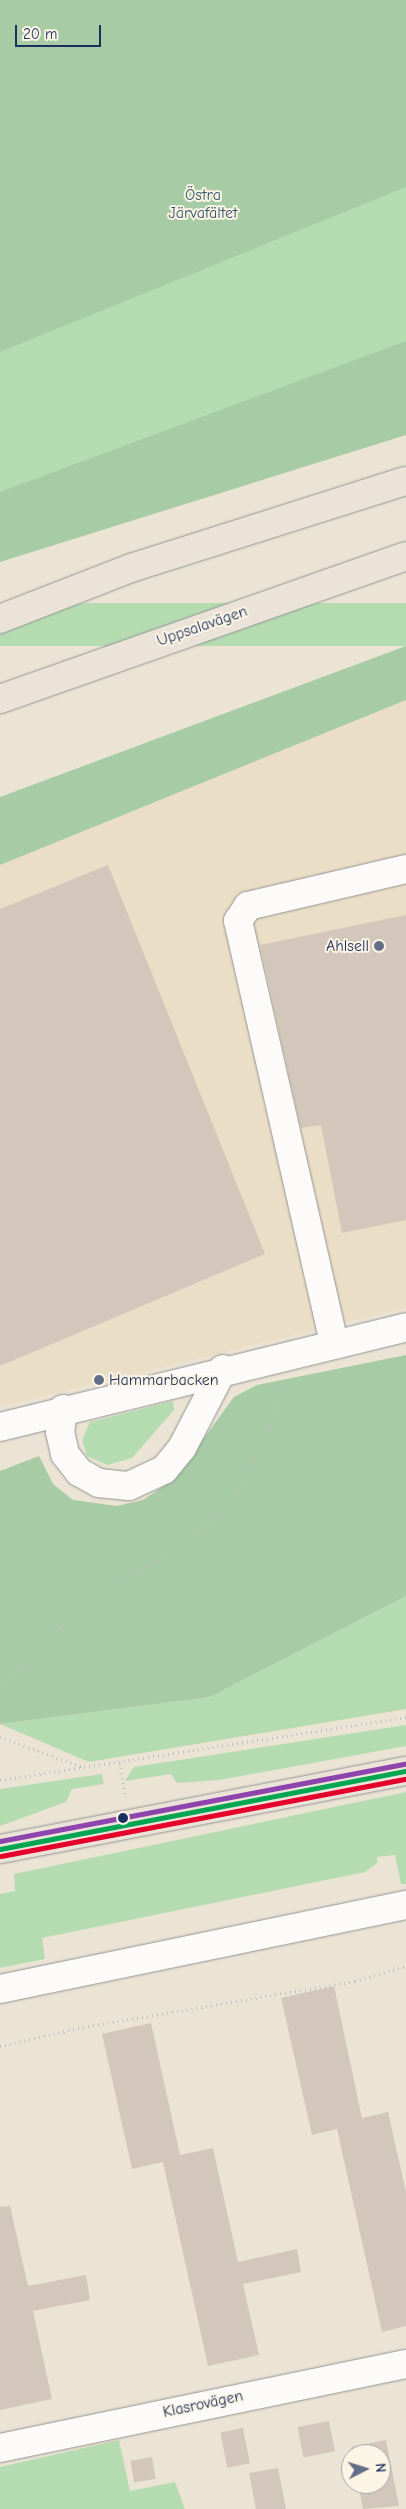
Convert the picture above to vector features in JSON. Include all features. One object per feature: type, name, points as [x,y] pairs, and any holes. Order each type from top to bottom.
[{"type":"main road","points":[[0,619],[131,568],[406,481]]},
{"type":"main road","name":"Uppsalavägen","points":[[0,698],[406,556]]},
{"type":"main road","points":[[0,1849],[406,1771]]},
{"type":"street","points":[[334,1343],[238,922],[248,906],[406,870]]},
{"type":"street","points":[[0,1427],[63,1409],[223,1369],[406,1327]]},
{"type":"street","points":[[63,1409],[60,1432],[65,1454],[79,1472],[99,1483],[129,1486],[164,1470],[182,1448],[223,1369]]},
{"type":"street","points":[[0,1989],[406,1905]]},
{"type":"street","name":"Klasrovägen","points":[[0,2448],[406,2364]]},
{"type":"path","points":[[0,1689],[63,1624],[116,1584],[192,1539],[236,1493],[268,1430],[288,1354]]},
{"type":"path","points":[[0,1780],[120,1763],[406,1717]]},
{"type":"path","points":[[0,1737],[86,1768]]},
{"type":"path","points":[[120,1763],[125,1794]]},
{"type":"path","points":[[0,2046],[83,2027],[355,1981],[406,1966]]},
{"type":"shaded area","points":[[406,700],[406,1308],[0,1407],[0,865]]},
{"type":"green space","name":"Östra Järvafältet","points":[[0,0],[406,0],[406,408],[0,552]]},
{"type":"green space","points":[[0,0],[406,0],[406,187],[0,352]]},
{"type":"green space","points":[[406,341],[406,435],[0,562],[0,492]]},
{"type":"green space","points":[[0,603],[406,603],[406,646],[0,646]]},
{"type":"green space","points":[[406,646],[406,700],[0,865],[0,797]]},
{"type":"green space","points":[[406,1355],[406,1596],[210,1697],[0,1724],[0,1471],[39,1456],[53,1484],[73,1500],[117,1506],[143,1500],[174,1479],[234,1397],[257,1385]]},
{"type":"green space","points":[[173,1401],[174,1410],[132,1458],[107,1465],[87,1456],[82,1440],[90,1422]]},
{"type":"green space","points":[[406,1596],[406,1709],[89,1762],[0,1724],[210,1697]]},
{"type":"green space","points":[[406,1725],[406,1746],[219,1780],[177,1783],[171,1774],[125,1781],[134,1767]]},
{"type":"green space","points":[[102,1774],[104,1784],[72,1789],[66,1802],[0,1826],[0,1789]]},
{"type":"green space","points":[[406,1792],[406,1884],[401,1884],[395,1855],[377,1857],[377,1863],[365,1872],[42,1938],[45,1959],[0,1968],[0,1894],[15,1891],[14,1874]]},
{"type":"green space","points":[[119,2440],[130,2491],[175,2482],[185,2509],[0,2509],[0,2467]]},
{"type":"building","points":[[108,865],[265,1254],[0,1366],[0,909]]},
{"type":"building","points":[[406,915],[406,1220],[342,1233],[321,1125],[301,1128],[260,945]]},
{"type":"building","points":[[334,1986],[362,2118],[388,2112],[406,2192],[406,2326],[382,2332],[337,2129],[312,2135],[281,1998]]},
{"type":"building","points":[[151,2023],[180,2155],[213,2148],[238,2262],[297,2249],[301,2272],[243,2284],[259,2355],[208,2366],[163,2162],[132,2169],[102,2034]]},
{"type":"building","points":[[10,2206],[28,2286],[86,2275],[90,2300],[33,2311],[52,2399],[0,2410],[0,2207]]},
{"type":"building","points":[[329,2421],[335,2451],[304,2458],[298,2427]]},
{"type":"building","points":[[243,2428],[250,2463],[227,2468],[220,2432]]},
{"type":"building","points":[[386,2440],[387,2444],[366,2444]]},
{"type":"building","points":[[152,2457],[156,2479],[134,2482],[130,2461]]},
{"type":"building","points":[[391,2465],[399,2506],[363,2509],[360,2494],[391,2494]]},
{"type":"building","points":[[278,2468],[286,2509],[256,2509],[249,2473]]},
{"type":"transit line","points":[[0,1841],[405,1764]]},
{"type":"transit line","points":[[0,1849],[406,1771]]},
{"type":"transit line","points":[[1,1856],[406,1779]]},
{"type":"place","name":"Ahlsell","points":[[379,946]]},
{"type":"place","name":"Hammarbacken","points":[[99,1380]]}]
